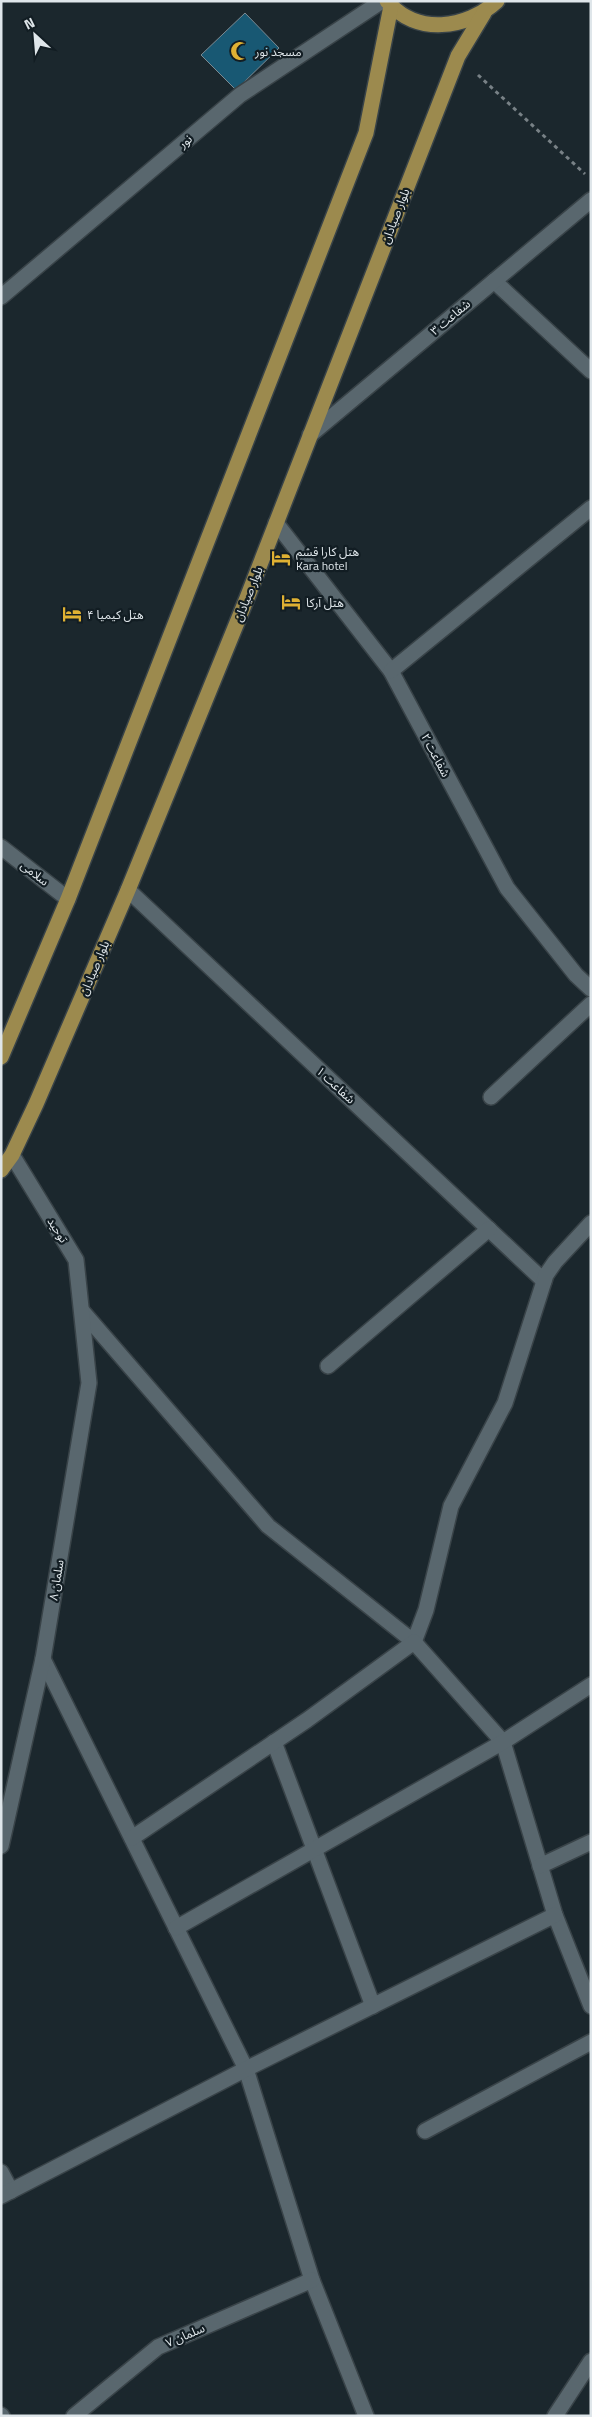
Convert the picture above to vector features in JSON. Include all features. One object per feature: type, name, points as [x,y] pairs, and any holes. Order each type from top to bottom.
[{"type":"main road","points":[[1,1057],[68,899],[366,134],[387,3],[408,18],[446,26],[466,22],[484,13],[497,1]]},
{"type":"main road","name":"بلوار صیادان","points":[[1,1170],[12,1155],[36,1104],[128,890],[276,523],[458,56],[484,13]]},
{"type":"street","name":"نور","points":[[1,297],[240,95],[387,3]]},
{"type":"street","name":"شفاعت ۳","points":[[310,435],[591,200]]},
{"type":"street","points":[[494,281],[591,371]]},
{"type":"street","points":[[392,671],[591,508]]},
{"type":"street","name":"شفاعت ۲","points":[[276,523],[392,671],[507,888],[576,975],[591,989]]},
{"type":"street","name":"سلامی","points":[[1,847],[68,899]]},
{"type":"street","name":"شفاعت ۱","points":[[128,890],[544,1281]]},
{"type":"street","points":[[491,1097],[591,1004]]},
{"type":"street","name":"توحید","points":[[12,1155],[76,1260],[82,1311]]},
{"type":"street","points":[[132,1838],[274,1742],[414,1642],[426,1610],[451,1506],[505,1403],[544,1281],[555,1262],[591,1223]]},
{"type":"street","points":[[328,1366],[489,1229]]},
{"type":"street","points":[[82,1311],[268,1526],[414,1642],[503,1742],[555,1915],[591,2006]]},
{"type":"street","name":"سلمان ۸","points":[[1,1846],[43,1659],[89,1383],[82,1311]]},
{"type":"street","points":[[43,1659],[246,2069],[312,2280],[366,2416]]},
{"type":"street","points":[[176,1928],[503,1742],[591,1685]]},
{"type":"street","points":[[274,1742],[373,2006]]},
{"type":"street","points":[[540,1866],[591,1842]]},
{"type":"street","points":[[1,2172],[6,2193],[246,2069],[555,1915]]},
{"type":"street","points":[[425,2131],[591,2042]]},
{"type":"street","name":"سلمان ۷","points":[[74,2416],[158,2347],[312,2280]]},
{"type":"street","points":[[555,2416],[591,2361]]},
{"type":"path","points":[[458,56],[591,180]]},
{"type":"building","name":"مسجد نور","points":[[245,13],[279,48],[236,90],[201,55]]},
{"type":"place","name":"مسجد نور","points":[[240,51]]},
{"type":"place","name":"هتل کارا قشم Kara hotel","points":[[281,558]]},
{"type":"place","name":"هتل آرکا","points":[[291,602]]},
{"type":"place","name":"هتل کیمیا ۴","points":[[72,614]]}]
